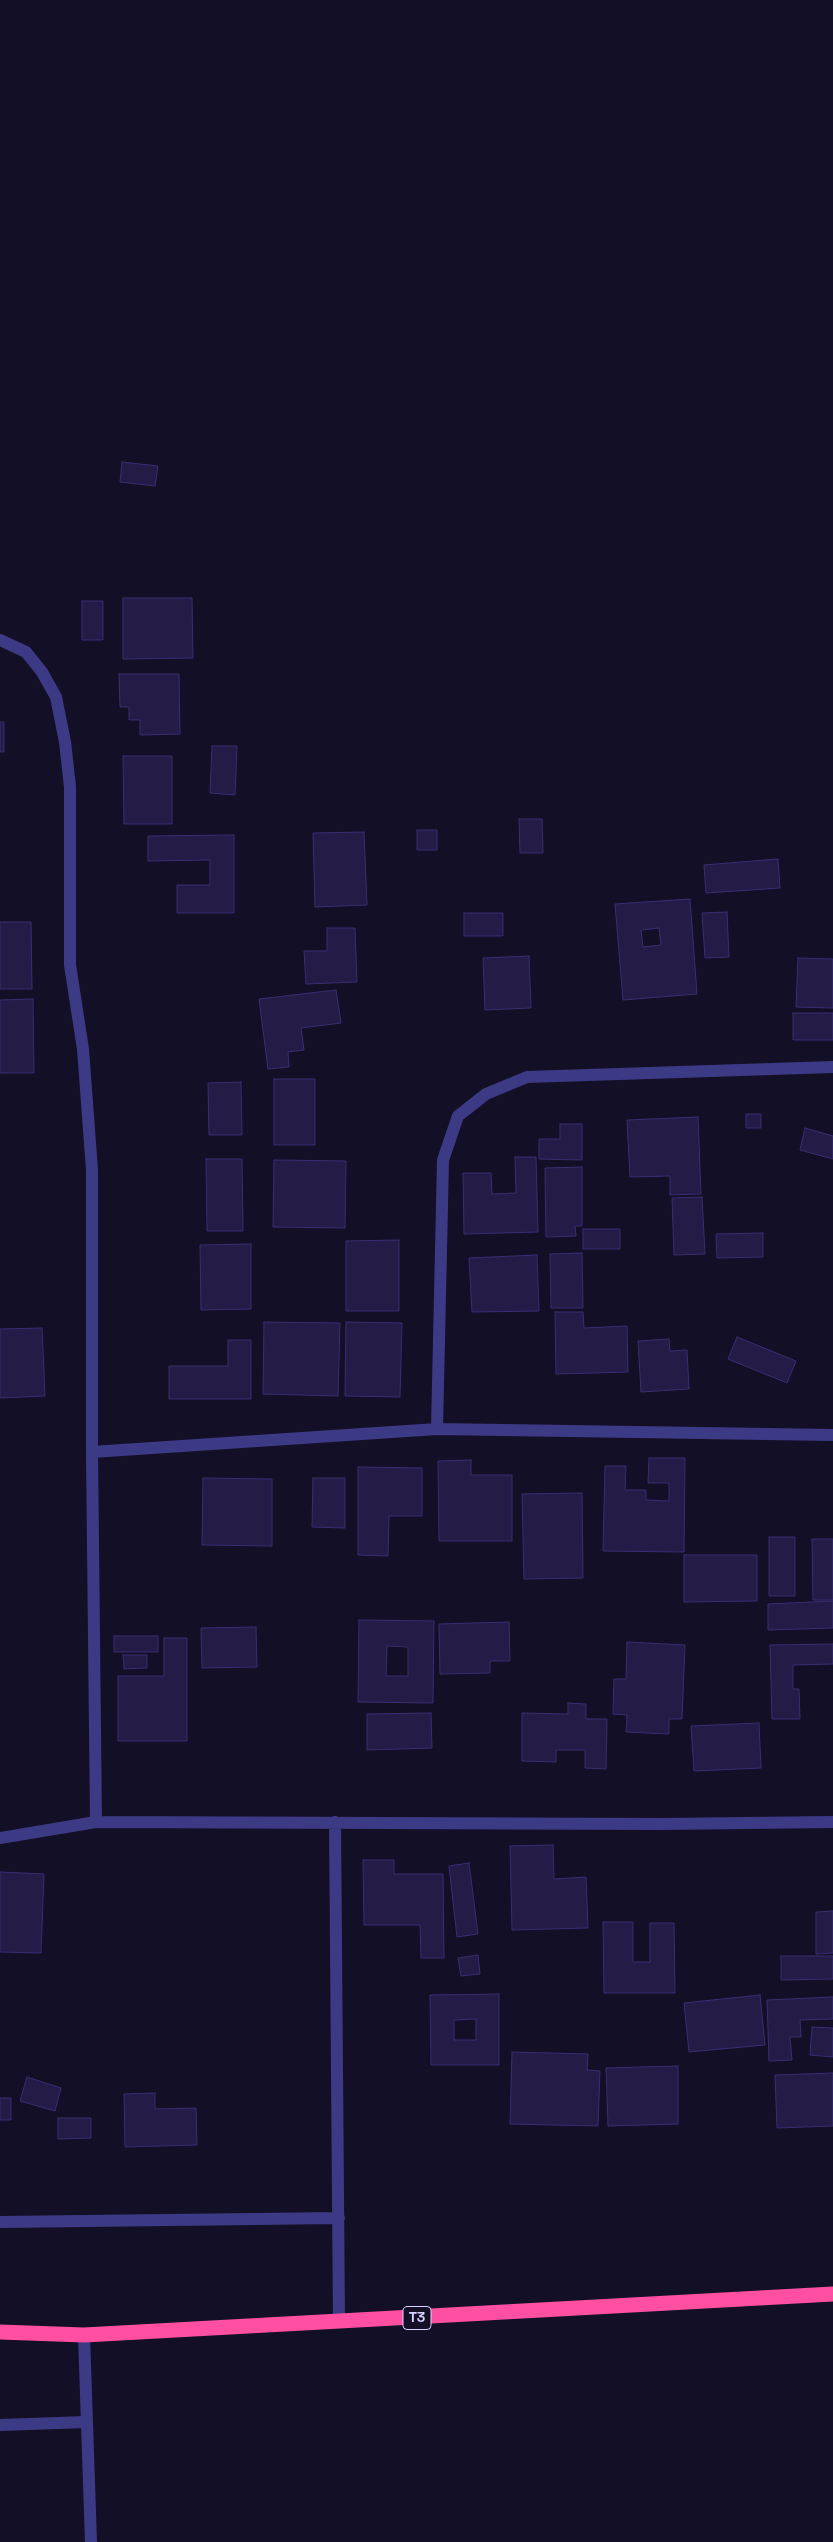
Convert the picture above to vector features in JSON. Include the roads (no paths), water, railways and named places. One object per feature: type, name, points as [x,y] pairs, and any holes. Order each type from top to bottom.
[{"type":"highway","name":"T3","points":[[0,2332],[84,2335],[833,2294]]},
{"type":"street","points":[[0,640],[26,652],[42,672],[56,697],[65,742],[70,787],[70,965],[83,1049],[92,1170],[92,1452],[96,1822]]},
{"type":"street","points":[[437,1429],[443,1160],[458,1116],[486,1094],[527,1077],[833,1067]]},
{"type":"street","points":[[92,1452],[437,1429],[833,1436]]},
{"type":"street","points":[[0,1838],[96,1822],[661,1824],[833,1822]]},
{"type":"street","points":[[335,1822],[339,2322]]},
{"type":"street","points":[[0,2222],[339,2218]]},
{"type":"street","points":[[84,2335],[91,2542]]},
{"type":"street","points":[[0,2425],[86,2422]]}]
